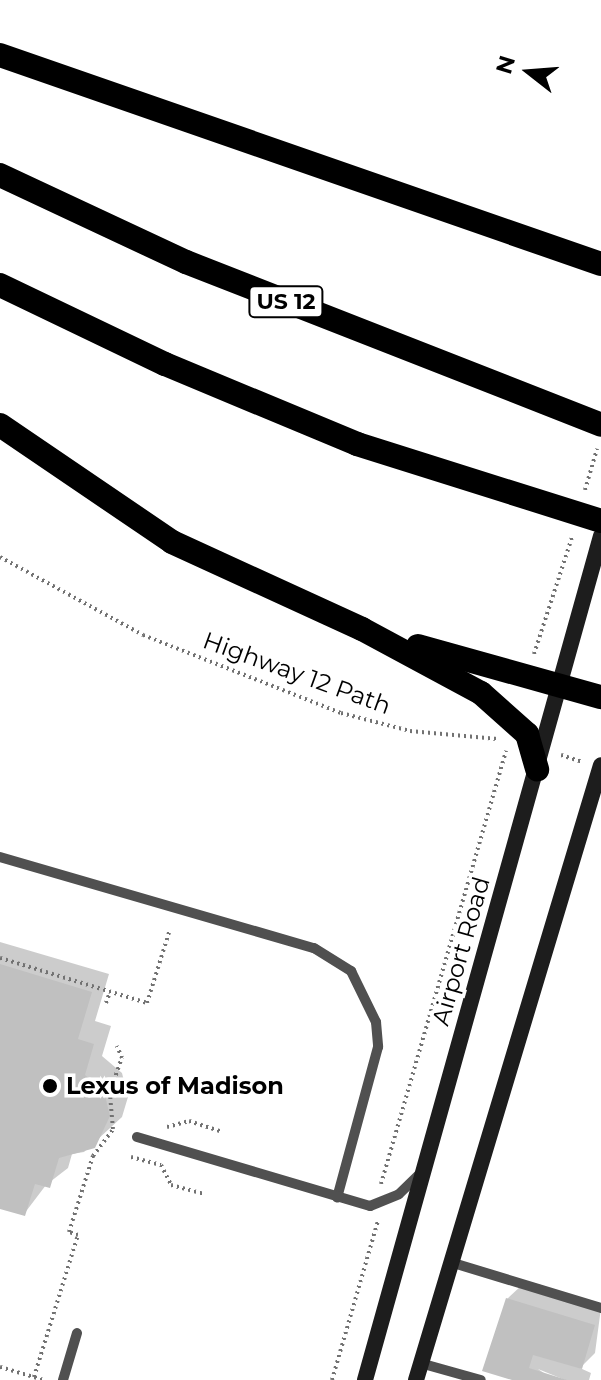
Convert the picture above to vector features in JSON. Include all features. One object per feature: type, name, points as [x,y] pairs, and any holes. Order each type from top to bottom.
[{"type":"highway","points":[[0,55],[601,264]]},
{"type":"highway","name":"US 12","points":[[0,175],[186,262],[601,425]]},
{"type":"highway","points":[[0,285],[165,364],[357,444],[601,521]]},
{"type":"highway","points":[[0,425],[172,542],[362,629],[481,693],[527,734],[539,760]]},
{"type":"highway","points":[[362,629],[558,688],[601,697]]},
{"type":"street","name":"Airport Road","points":[[365,1380],[601,536]]},
{"type":"street","points":[[418,1372],[601,766]]},
{"type":"lane","points":[[0,857],[314,948],[351,971],[364,991],[378,1047],[337,1198]]},
{"type":"lane","points":[[137,1137],[337,1198],[379,1204],[425,1169]]},
{"type":"lane","points":[[450,1262],[601,1308]]},
{"type":"lane","points":[[63,1380],[77,1333]]},
{"type":"lane","points":[[418,1372],[481,1380]]},
{"type":"path","points":[[584,495],[601,434]]},
{"type":"path","points":[[526,678],[575,525]]},
{"type":"path","name":"Highway 12 Path","points":[[0,557],[143,635],[341,713],[410,731],[509,741],[454,941],[420,1036],[379,1204]]},
{"type":"path","points":[[539,760],[601,766]]},
{"type":"path","points":[[0,958],[147,1003],[170,929]]},
{"type":"path","points":[[106,1003],[110,992]]},
{"type":"path","points":[[34,1377],[78,1235],[69,1232],[93,1156],[113,1129],[110,1092],[122,1058],[117,1046]]},
{"type":"path","points":[[156,1123],[169,1128],[189,1121],[222,1132]]},
{"type":"path","points":[[131,1157],[161,1165],[171,1185],[205,1194]]},
{"type":"path","points":[[332,1380],[379,1204]]},
{"type":"path","points":[[0,1367],[44,1380]]},
{"type":"building","name":"Lexus of Madison","points":[[0,964],[92,992],[78,1039],[94,1044],[85,1075],[104,1091],[110,1116],[95,1148],[59,1158],[50,1188],[35,1184],[25,1216],[0,1209]]},
{"type":"building","points":[[506,1298],[595,1325],[582,1369],[533,1355],[529,1368],[567,1380],[512,1380],[482,1371]]},
{"type":"place","name":"Lexus of Madison","points":[[50,1086]]}]
